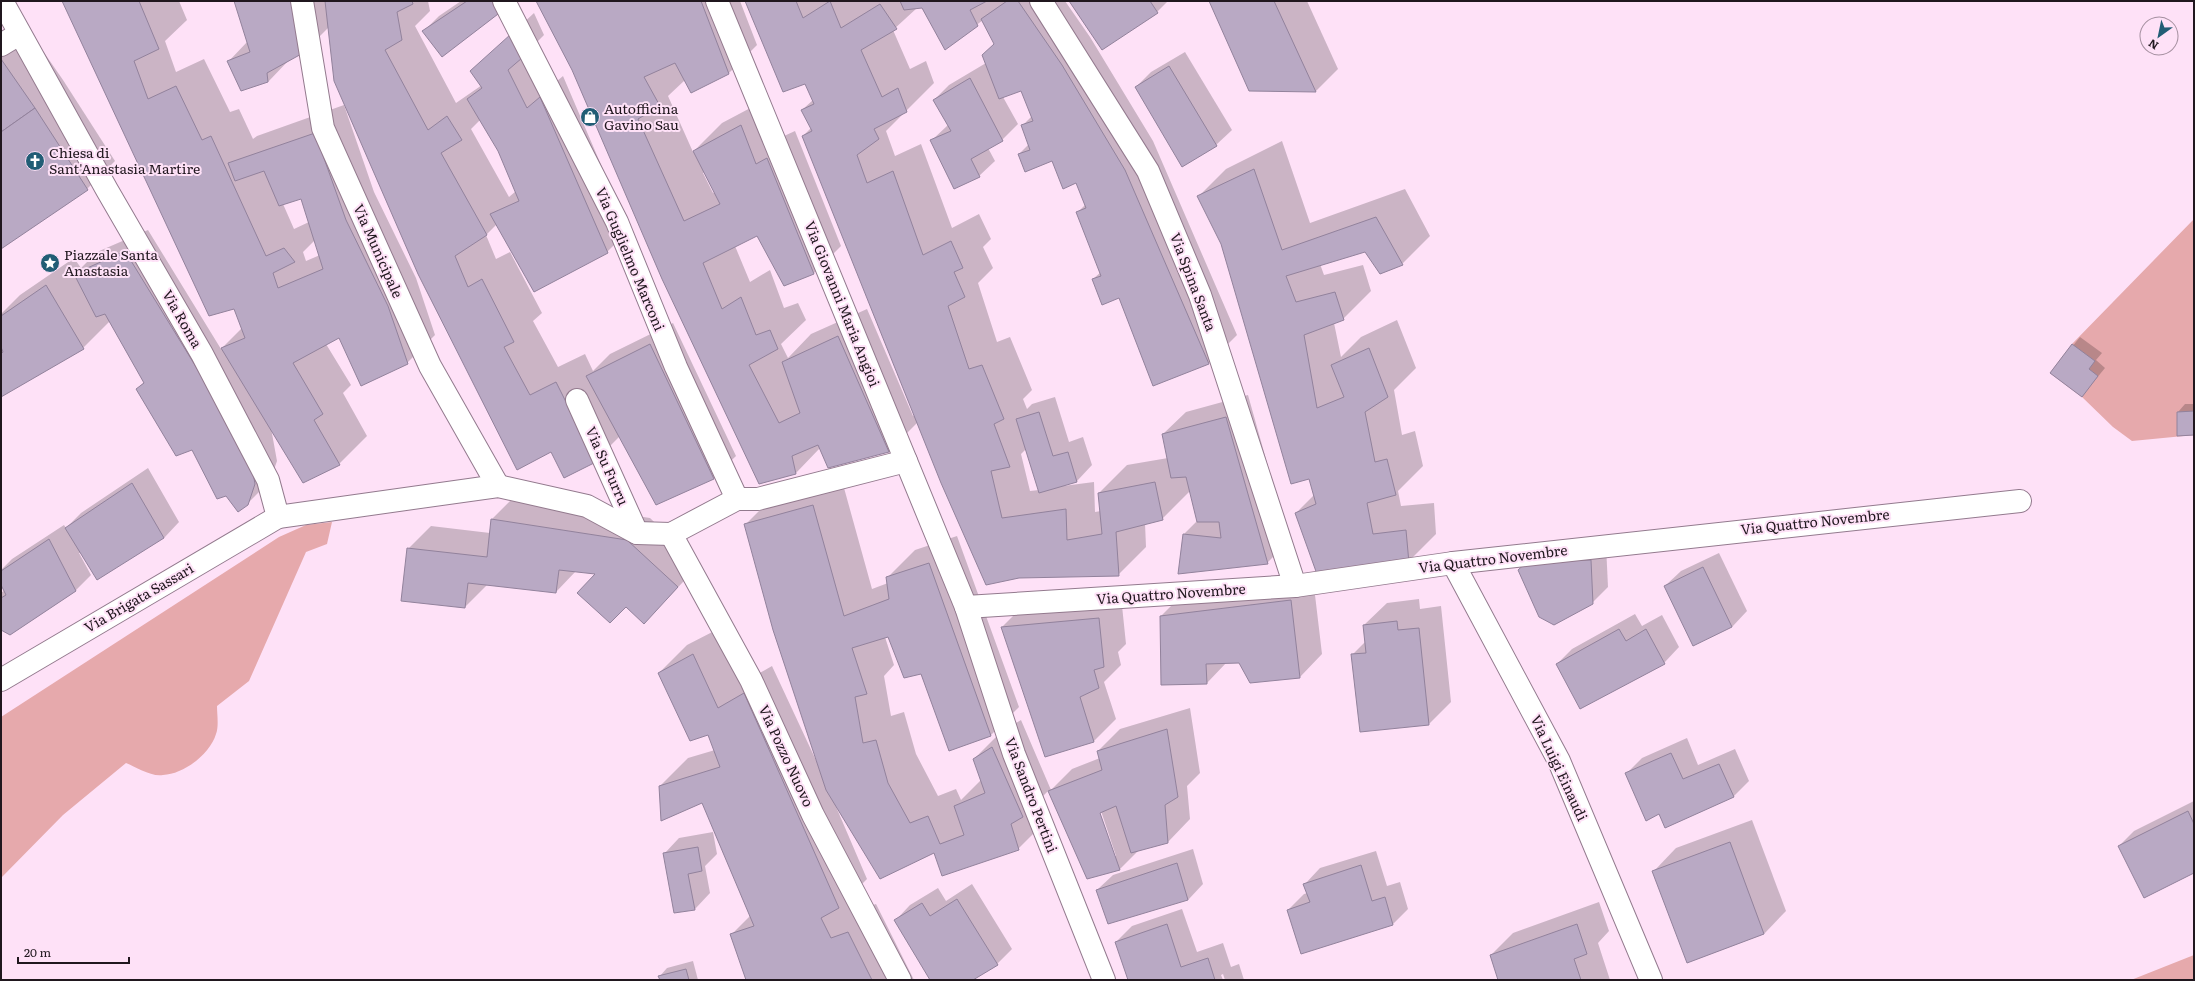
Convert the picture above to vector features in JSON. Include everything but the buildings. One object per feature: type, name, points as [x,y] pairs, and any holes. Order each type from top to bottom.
[{"type":"street","name":"Via Roma","points":[[2,1],[10,39],[202,354],[268,480],[278,517]]},
{"type":"street","name":"Via Municipale","points":[[302,1],[323,128],[430,366],[498,486]]},
{"type":"street","name":"Via Guglielmo Marconi","points":[[504,1],[617,222],[676,367],[737,499]]},
{"type":"street","name":"Via Giovanni Maria Angioi","points":[[717,1],[966,607]]},
{"type":"street","name":"Via Spina Santa","points":[[1041,1],[1148,171],[1200,295],[1295,586]]},
{"type":"street","name":"Via Su Furru","points":[[577,400],[637,533]]},
{"type":"street","points":[[278,517],[498,486],[587,506],[637,533],[670,534],[737,499],[758,499],[906,461]]},
{"type":"street","name":"Via Quattro Novembre","points":[[966,607],[1295,586],[1453,563],[2020,501]]},
{"type":"street","name":"Via Brigata Sassari","points":[[2,678],[278,517]]},
{"type":"street","name":"Via Pozzo Nuovo","points":[[670,534],[751,680],[813,816],[900,980]]},
{"type":"street","name":"Via Luigi Einaudi","points":[[1453,563],[1559,761],[1651,980]]},
{"type":"street","name":"Via Sandro Pertini","points":[[966,607],[1014,754],[1104,980]]},
{"type":"shaded area","points":[[2194,219],[2194,435],[2132,441],[2113,427],[2082,397],[2050,373],[2072,344]]},
{"type":"shaded area","points":[[332,522],[327,544],[306,552],[249,681],[217,706],[217,731],[208,749],[195,762],[171,774],[154,775],[126,763],[63,815],[1,878],[1,717],[279,537],[306,525]]},
{"type":"shaded area","points":[[2194,955],[2194,980],[2131,980]]},
{"type":"place","name":"Autofficina Gavino Sau","points":[[590,117]]},
{"type":"place","name":"Chiesa di Sant'Anastasia Martire","points":[[35,161]]},
{"type":"place","name":"Piazzale Santa Anastasia","points":[[50,263]]}]
